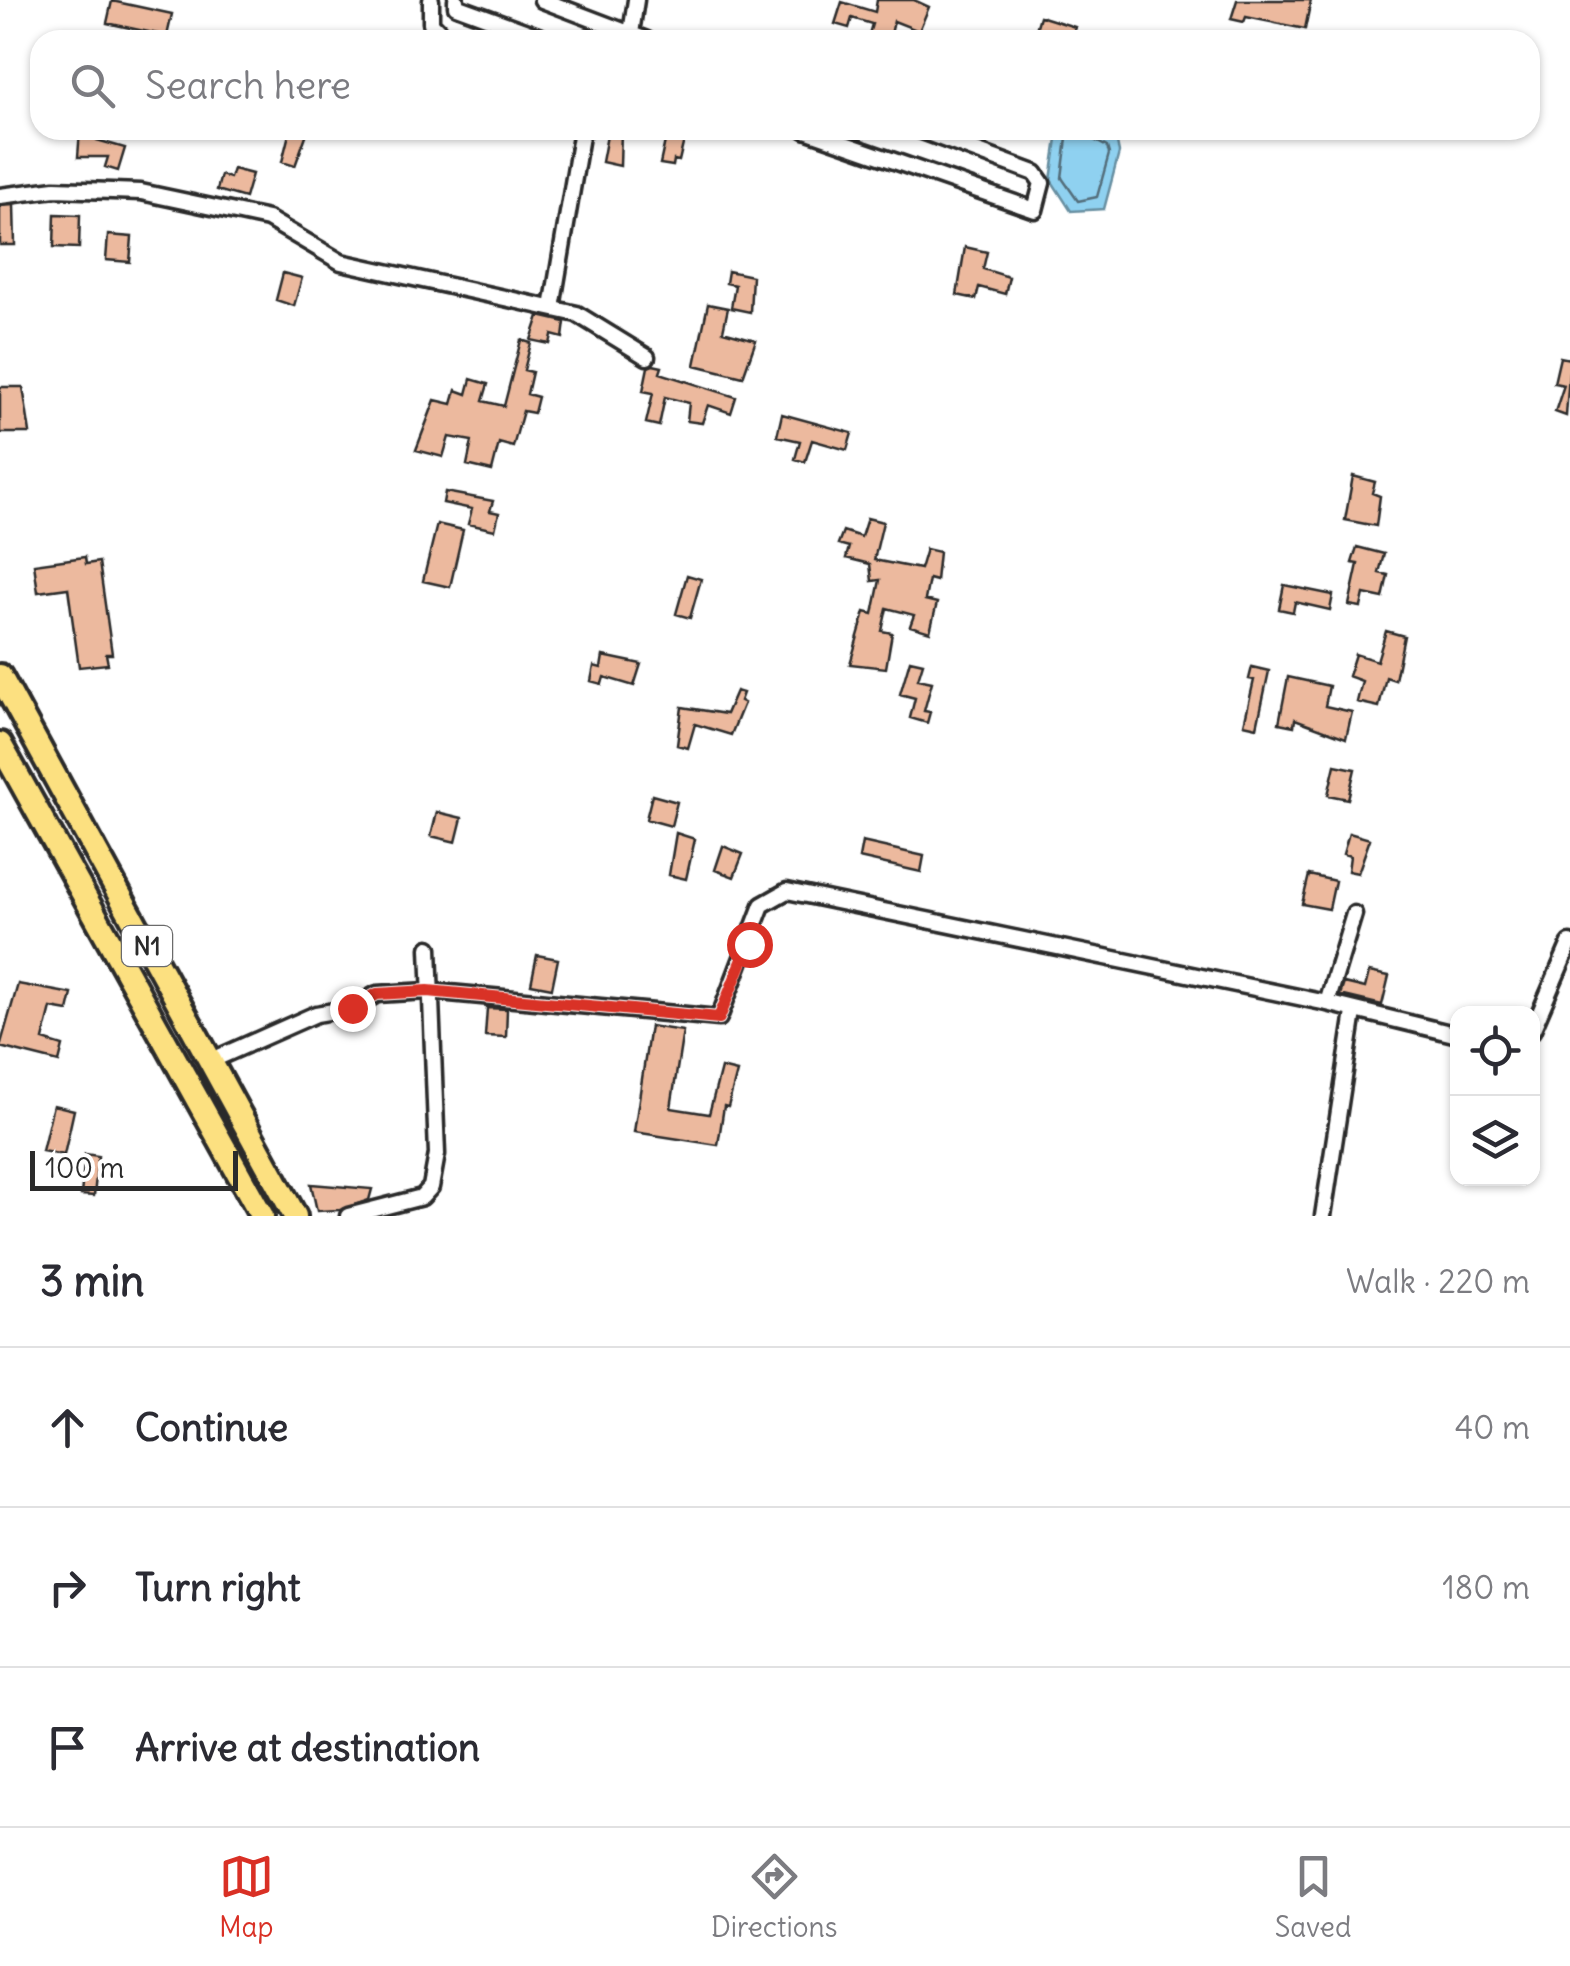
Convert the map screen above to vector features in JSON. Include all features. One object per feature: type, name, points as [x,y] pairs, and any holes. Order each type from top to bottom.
[{"type":"highway","name":"N1","points":[[0,676],[295,1216]]},
{"type":"highway","points":[[2,747],[14,756],[25,753],[32,744],[31,733]]},
{"type":"highway","name":"N1","points":[[2,747],[262,1216]]},
{"type":"highway","points":[[23,786],[21,776],[31,764],[42,764],[53,773]]},
{"type":"street","points":[[430,0],[431,23],[438,30]]},
{"type":"street","points":[[456,0],[456,6],[522,30]]},
{"type":"street","points":[[542,0],[612,30]]},
{"type":"street","points":[[632,30],[636,0]]},
{"type":"street","points":[[552,308],[580,140]]},
{"type":"street","points":[[833,140],[1034,210],[1042,183],[1035,173],[946,140]]},
{"type":"street","points":[[0,196],[55,189],[181,197],[268,218],[341,262],[577,314],[647,358]]},
{"type":"street","points":[[210,1061],[316,1014],[352,1008],[377,994],[428,991],[719,1018],[762,905],[787,891],[1326,1002],[1354,1012],[1450,1032]]},
{"type":"street","points":[[1326,1002],[1354,914]]},
{"type":"street","points":[[1540,1012],[1570,942]]},
{"type":"street","points":[[348,1216],[422,1197],[431,1187],[437,1154],[428,948]]},
{"type":"street","points":[[1323,1216],[1354,1012]]},
{"type":"water","points":[[1057,140],[1116,140],[1119,153],[1104,209],[1071,211],[1051,180]]},
{"type":"building","points":[[877,0],[914,0],[929,7],[919,30],[894,21],[892,30],[870,30],[872,24],[852,18],[849,28],[835,24],[842,2],[875,12]]},
{"type":"building","points":[[1237,0],[1311,0],[1305,29],[1246,17],[1244,22],[1231,19]]},
{"type":"building","points":[[112,1],[172,14],[168,30],[139,30],[107,23]]},
{"type":"building","points":[[1040,16],[1075,27],[1074,30],[1036,30]]},
{"type":"building","points":[[79,140],[97,140],[125,148],[118,171],[105,167],[108,157],[78,157]]},
{"type":"building","points":[[288,140],[304,140],[295,166],[282,162]]},
{"type":"building","points":[[606,140],[621,140],[620,166],[602,162]]},
{"type":"building","points":[[665,140],[684,140],[679,161],[674,160],[673,166],[660,164]]},
{"type":"building","points":[[233,169],[252,174],[245,198],[217,190],[221,175],[230,178]]},
{"type":"building","points":[[14,205],[15,245],[0,245],[0,206]]},
{"type":"building","points":[[55,214],[80,215],[79,248],[54,247]]},
{"type":"building","points":[[108,235],[132,237],[130,262],[106,260]]},
{"type":"building","points":[[965,247],[987,252],[983,269],[1009,277],[1005,294],[979,287],[976,299],[957,295]]},
{"type":"building","points":[[728,271],[752,276],[750,312],[731,308],[735,285],[726,283]]},
{"type":"building","points":[[283,273],[302,278],[294,306],[276,300]]},
{"type":"building","points":[[708,304],[728,308],[723,331],[756,340],[743,377],[695,365]]},
{"type":"building","points":[[539,316],[565,322],[563,338],[552,335],[550,344],[531,340]]},
{"type":"building","points":[[521,340],[531,343],[524,370],[532,372],[527,394],[538,397],[534,413],[523,411],[513,447],[499,443],[492,471],[467,465],[472,441],[449,437],[443,457],[416,450],[435,400],[452,404],[456,390],[467,394],[471,379],[488,384],[483,401],[504,406]]},
{"type":"building","points":[[1560,357],[1570,359],[1566,416],[1555,412],[1564,385],[1554,383]]},
{"type":"building","points":[[648,367],[662,367],[660,373],[736,397],[731,413],[708,405],[702,423],[687,421],[689,403],[665,397],[659,426],[646,423],[653,393],[643,391]]},
{"type":"building","points":[[0,387],[23,387],[30,433],[0,433]]},
{"type":"building","points":[[782,414],[852,433],[847,450],[812,440],[805,462],[795,459],[800,441],[777,436]]},
{"type":"building","points":[[1353,476],[1375,482],[1372,493],[1380,496],[1376,526],[1345,520]]},
{"type":"building","points":[[445,492],[493,501],[490,511],[499,513],[495,530],[468,524],[472,509],[443,503]]},
{"type":"building","points":[[867,518],[883,522],[874,560],[920,569],[926,549],[939,552],[936,581],[929,579],[925,600],[937,603],[930,632],[910,626],[914,615],[887,608],[882,631],[892,633],[886,668],[850,664],[865,612],[873,614],[880,580],[872,581],[870,564],[846,558],[849,547],[838,544],[843,531],[861,537]]},
{"type":"building","points":[[437,524],[463,530],[450,587],[423,581]]},
{"type":"building","points":[[1357,547],[1384,554],[1379,573],[1388,575],[1383,598],[1364,594],[1361,607],[1349,605],[1358,564],[1352,563]]},
{"type":"building","points":[[85,557],[86,564],[99,562],[112,654],[106,654],[108,664],[79,667],[68,588],[38,592],[34,564]]},
{"type":"building","points":[[687,575],[701,579],[690,618],[676,614]]},
{"type":"building","points":[[1284,585],[1333,595],[1330,610],[1295,602],[1293,612],[1279,609]]},
{"type":"building","points":[[1386,631],[1404,636],[1395,680],[1386,677],[1379,707],[1357,702],[1362,681],[1348,676],[1355,654],[1377,661]]},
{"type":"building","points":[[603,656],[641,664],[634,686],[604,677],[602,684],[591,681],[594,666],[601,668]]},
{"type":"building","points":[[910,660],[923,663],[918,679],[932,682],[924,711],[930,712],[927,723],[910,718],[915,698],[900,694]]},
{"type":"building","points":[[1252,667],[1269,671],[1257,727],[1244,724],[1254,680],[1249,679]]},
{"type":"building","points":[[1288,677],[1329,686],[1325,706],[1352,712],[1346,738],[1295,719],[1294,726],[1279,723]]},
{"type":"building","points":[[736,691],[743,693],[740,701],[744,703],[731,735],[695,724],[688,748],[677,745],[682,707],[726,714]]},
{"type":"building","points":[[1335,765],[1355,769],[1348,799],[1328,795]]},
{"type":"building","points":[[652,795],[677,802],[671,826],[646,819]]},
{"type":"building","points":[[437,812],[462,818],[456,842],[431,836]]},
{"type":"building","points":[[676,833],[695,839],[686,879],[669,875]]},
{"type":"building","points":[[1349,833],[1370,839],[1358,873],[1348,871],[1350,856],[1343,854]]},
{"type":"building","points":[[862,842],[924,856],[921,872],[859,858]]},
{"type":"building","points":[[723,846],[743,854],[734,877],[715,870]]},
{"type":"building","points":[[1309,875],[1335,881],[1329,909],[1302,904]]},
{"type":"building","points":[[537,955],[558,959],[552,988],[531,984]]},
{"type":"building","points":[[1369,972],[1389,976],[1382,1005],[1340,995],[1344,983],[1365,988]]},
{"type":"building","points":[[18,984],[72,994],[68,1011],[51,1008],[43,1040],[63,1046],[59,1062],[0,1047]]},
{"type":"building","points":[[487,1008],[507,1009],[506,1037],[485,1036]]},
{"type":"building","points":[[650,1026],[683,1031],[671,1108],[709,1114],[721,1068],[737,1072],[728,1107],[724,1106],[718,1145],[634,1132]]},
{"type":"building","points":[[53,1105],[74,1110],[64,1155],[42,1151]]},
{"type":"building","points":[[85,1154],[98,1156],[94,1196],[81,1195]]},
{"type":"building","points":[[311,1184],[372,1189],[369,1200],[340,1210],[317,1211]]},
{"type":"route","points":[[352,1008],[377,994],[428,991],[719,1018],[749,944]]}]
